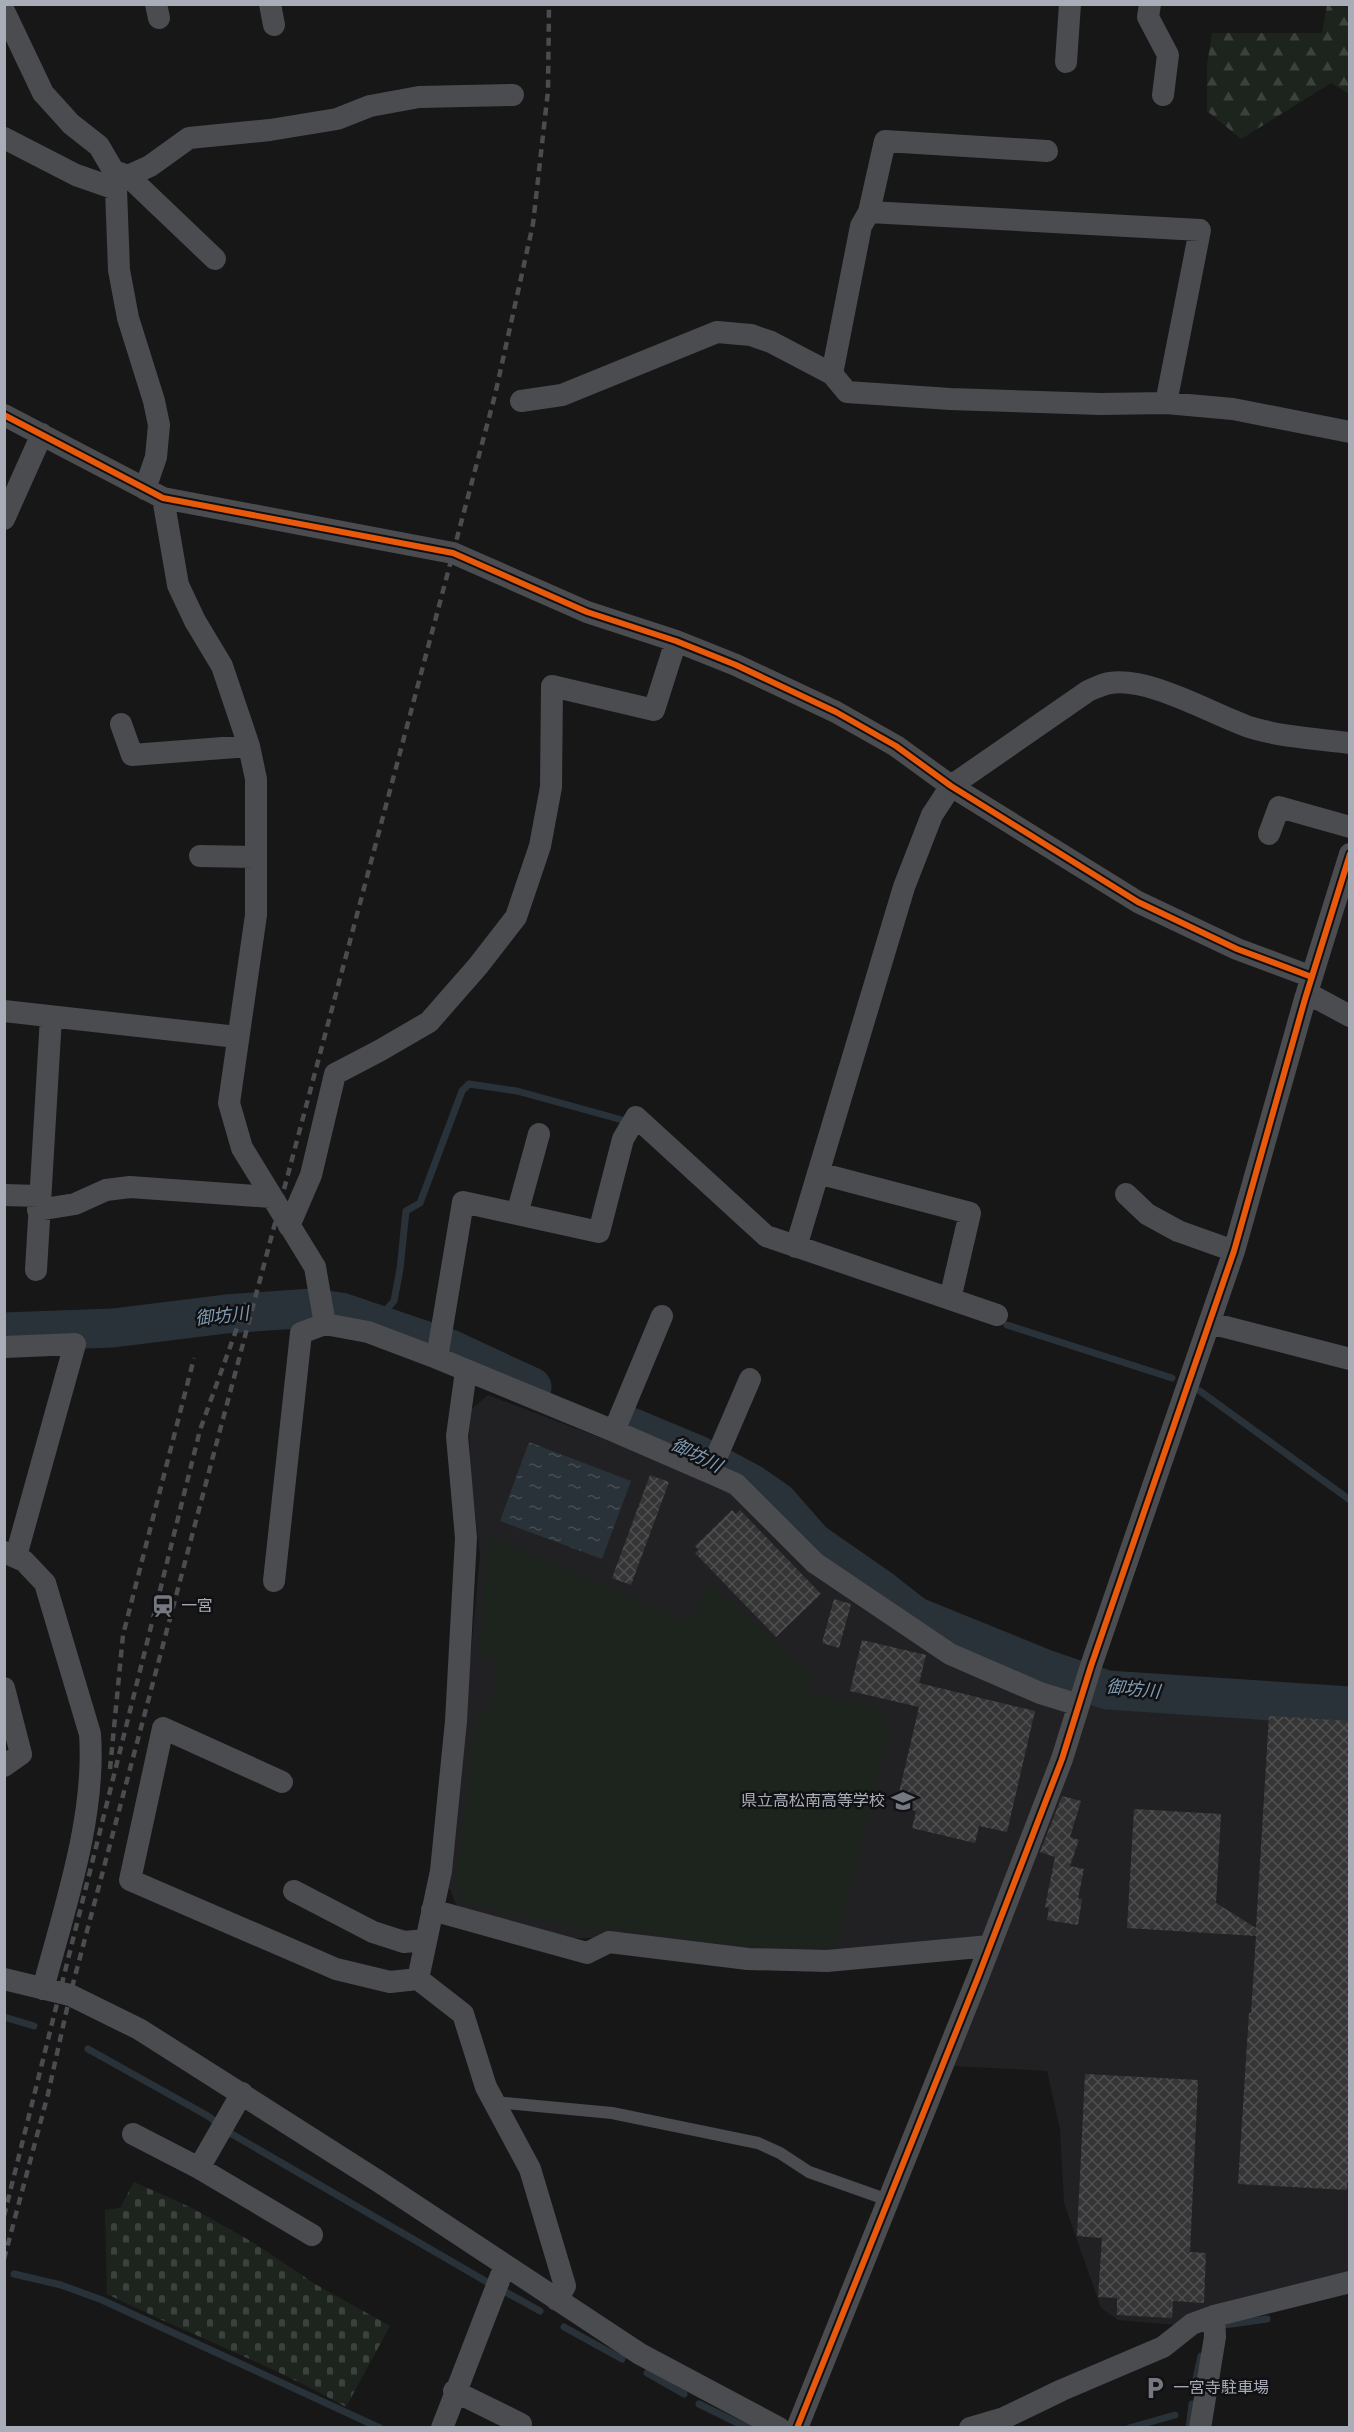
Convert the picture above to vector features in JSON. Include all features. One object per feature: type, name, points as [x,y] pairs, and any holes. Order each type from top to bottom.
[{"type":"street","points":[[1066,62],[1070,4]]},
{"type":"street","points":[[1150,4],[1148,17],[1168,55],[1163,95]]},
{"type":"street","points":[[4,11],[43,93],[71,124],[99,146],[119,178],[215,259]]},
{"type":"street","points":[[4,138],[76,175],[119,178],[150,166],[189,138],[270,130],[338,119],[369,106],[419,97],[513,95]]},
{"type":"street","points":[[832,374],[861,226],[869,212],[885,141],[1047,151]]},
{"type":"street","points":[[119,178],[119,270],[128,318],[154,401],[159,425],[154,493],[178,585],[195,621],[222,666],[249,746],[256,779],[256,915],[229,1102],[242,1148],[315,1267],[324,1316]]},
{"type":"street","points":[[869,212],[1200,230],[1166,403]]},
{"type":"street","points":[[521,401],[562,395],[717,332],[751,335],[771,342],[832,374],[847,392],[962,400],[1101,404],[1166,403],[1233,409],[1350,432]]},
{"type":"street","points":[[4,415],[154,493],[453,553],[586,612],[676,641],[736,665],[836,712],[896,746],[951,786],[1138,902],[1310,985],[1350,1016]]},
{"type":"street","points":[[4,519],[42,434]]},
{"type":"street","points":[[289,1226],[311,1175],[335,1074],[379,1052],[429,1022],[478,966],[516,917],[540,846],[551,787],[552,686],[654,710],[676,641]]},
{"type":"street","points":[[796,1246],[904,887],[932,815],[951,786],[1088,691],[1109,683],[1130,683],[1158,690],[1251,728],[1350,743]]},
{"type":"street","points":[[121,724],[132,755],[249,746]]},
{"type":"street","points":[[1269,834],[1279,807],[1350,826]]},
{"type":"street","points":[[796,2427],[990,1946],[1062,1759],[1091,1666],[1234,1251],[1350,854]]},
{"type":"street","points":[[200,856],[255,857]]},
{"type":"street","points":[[4,1011],[237,1037]]},
{"type":"street","points":[[36,1270],[51,1017]]},
{"type":"street","points":[[439,1348],[463,1202],[599,1232],[623,1139],[636,1117],[766,1236],[997,1315]]},
{"type":"street","points":[[517,1214],[539,1134]]},
{"type":"street","points":[[818,1173],[970,1213],[950,1299]]},
{"type":"street","points":[[4,1196],[39,1203],[75,1204],[106,1190],[130,1187],[271,1197]]},
{"type":"street","points":[[1126,1194],[1147,1214],[1179,1231],[1234,1251]]},
{"type":"street","points":[[324,1316],[368,1332],[439,1348],[466,1371],[617,1424],[736,1484],[815,1563],[950,1654],[1040,1693],[1080,1703]]},
{"type":"street","points":[[274,1581],[301,1333],[324,1316]]},
{"type":"street","points":[[617,1424],[662,1316]]},
{"type":"street","points":[[1210,1323],[1350,1359]]},
{"type":"street","points":[[4,1347],[75,1344],[10,1554],[24,1561],[45,1582],[90,1734],[92,1760],[83,1824],[71,1881],[42,1989]]},
{"type":"street","points":[[418,1979],[441,1871],[456,1721],[466,1538],[456,1436],[466,1371]]},
{"type":"street","points":[[710,1471],[750,1379]]},
{"type":"street","points":[[4,1688],[21,1754],[4,1766]]},
{"type":"street","points":[[282,1782],[163,1728],[130,1880],[336,1969],[390,1982],[418,1979],[463,2014],[486,2087],[530,2169],[565,2286],[557,2300]]},
{"type":"street","points":[[294,1891],[373,1932],[404,1942],[426,1940]]},
{"type":"street","points":[[432,1910],[587,1953],[609,1942],[748,1959],[827,1961],[990,1946]]},
{"type":"street","points":[[4,1979],[70,1995],[139,2029],[242,2093],[640,2354],[779,2427]]},
{"type":"street","points":[[199,2168],[242,2093]]},
{"type":"street","points":[[133,2134],[199,2168],[312,2235]]},
{"type":"street","points":[[442,2427],[454,2391],[505,2265]]},
{"type":"street","points":[[970,2427],[1004,2418],[1062,2390],[1163,2347],[1192,2324],[1214,2316],[1350,2282]]},
{"type":"street","points":[[1200,2427],[1215,2337],[1214,2316]]},
{"type":"street","points":[[454,2391],[521,2424]]},
{"type":"lane","points":[[494,2102],[612,2114],[758,2143],[780,2153],[809,2172],[888,2200]]},
{"type":"shaded area","name":"県立高松南高等学校","points":[[488,1395],[732,1488],[945,1659],[1089,1703],[1349,1712],[1349,2274],[1176,2325],[1118,2320],[1101,2308],[1064,2203],[1060,2129],[1047,2071],[954,2066],[1003,1936],[867,1952],[745,1951],[622,1932],[615,1938],[567,1938],[458,1909],[449,1887],[480,1555],[470,1470],[469,1411]]},
{"type":"green space","points":[[1327,5],[1349,5],[1349,94],[1331,83],[1241,139],[1207,111],[1207,65],[1212,33],[1322,33]]},
{"type":"green space","points":[[488,1535],[689,1622],[708,1582],[812,1675],[808,1693],[879,1707],[890,1732],[835,1948],[743,1946],[601,1927],[599,1932],[464,1903],[456,1882],[475,1721],[492,1708],[498,1659],[479,1654]]},
{"type":"green space","points":[[134,2182],[192,2208],[254,2243],[315,2284],[390,2326],[346,2407],[317,2391],[107,2294],[105,2210],[120,2208]]},
{"type":"water","points":[[529,1442],[631,1481],[602,1559],[500,1521]]},
{"type":"building","points":[[650,1475],[669,1482],[631,1585],[612,1578]]},
{"type":"building","points":[[732,1510],[736,1514],[740,1510],[821,1594],[776,1637],[695,1553],[699,1550],[695,1546]]},
{"type":"building","points":[[834,1599],[851,1604],[839,1648],[822,1643]]},
{"type":"building","points":[[862,1640],[926,1655],[919,1683],[1035,1711],[1007,1832],[979,1826],[975,1843],[912,1828],[916,1811],[896,1806],[919,1707],[850,1691]]},
{"type":"building","points":[[1269,1716],[1350,1721],[1350,2157],[1347,2190],[1238,2184],[1256,1936],[1127,1928],[1134,1809],[1221,1814],[1216,1903],[1256,1928]]},
{"type":"building","points":[[1062,1796],[1081,1801],[1070,1837],[1079,1840],[1070,1866],[1084,1869],[1078,1898],[1082,1899],[1078,1925],[1047,1920],[1049,1908],[1045,1907],[1055,1857],[1040,1852]]},
{"type":"building","points":[[1085,2074],[1198,2080],[1190,2252],[1206,2253],[1204,2303],[1173,2301],[1172,2318],[1117,2315],[1117,2298],[1098,2297],[1102,2238],[1077,2236]]},
{"type":"waterway","points":[[374,1323],[394,1301],[406,1211],[420,1203],[462,1091],[469,1084],[517,1091],[626,1121]]},
{"type":"waterway","name":"御坊川","points":[[4,1332],[113,1328],[226,1314],[312,1308],[341,1312],[450,1349],[532,1387]]},
{"type":"waterway","points":[[1007,1325],[1172,1378]]},
{"type":"waterway","points":[[1200,1391],[1350,1500]]},
{"type":"waterway","name":"御坊川","points":[[631,1427],[698,1455],[752,1484],[778,1502],[813,1542],[915,1616],[1048,1670],[1107,1690],[1350,1706]]},
{"type":"waterway","points":[[4,2017],[34,2026]]},
{"type":"waterway","points":[[88,2049],[208,2116],[230,2133],[487,2282]]},
{"type":"waterway","points":[[14,2274],[61,2285],[102,2300],[380,2428]]},
{"type":"waterway","points":[[502,2290],[540,2311]]},
{"type":"waterway","points":[[1224,2325],[1267,2319]]},
{"type":"waterway","points":[[564,2327],[622,2359]]},
{"type":"waterway","points":[[1195,2383],[1201,2356]]},
{"type":"waterway","points":[[647,2373],[684,2394]]},
{"type":"waterway","points":[[699,2404],[748,2428]]},
{"type":"waterway","points":[[1189,2428],[1192,2404]]},
{"type":"waterway","points":[[1129,2428],[1175,2415]]},
{"type":"railway","points":[[4,2259],[48,2094],[70,1995],[495,395],[533,224],[548,91],[549,4]]},
{"type":"railway","points":[[4,2216],[200,1430],[246,1303]]},
{"type":"railway","points":[[110,1769],[123,1635],[194,1358]]},
{"type":"cycle path","points":[[4,415],[163,498],[453,553],[587,612],[676,641],[736,665],[836,712],[896,746],[951,786],[1138,902],[1237,949],[1312,977]]},
{"type":"cycle path","points":[[797,2428],[978,1977],[1062,1759],[1091,1666],[1234,1251],[1305,999],[1350,854]]},
{"type":"place","name":"一宮","points":[[163,1606]]},
{"type":"place","name":"県立高松南高等学校","points":[[903,1801]]},
{"type":"place","name":"一宮寺駐車場","points":[[1155,2388]]}]
